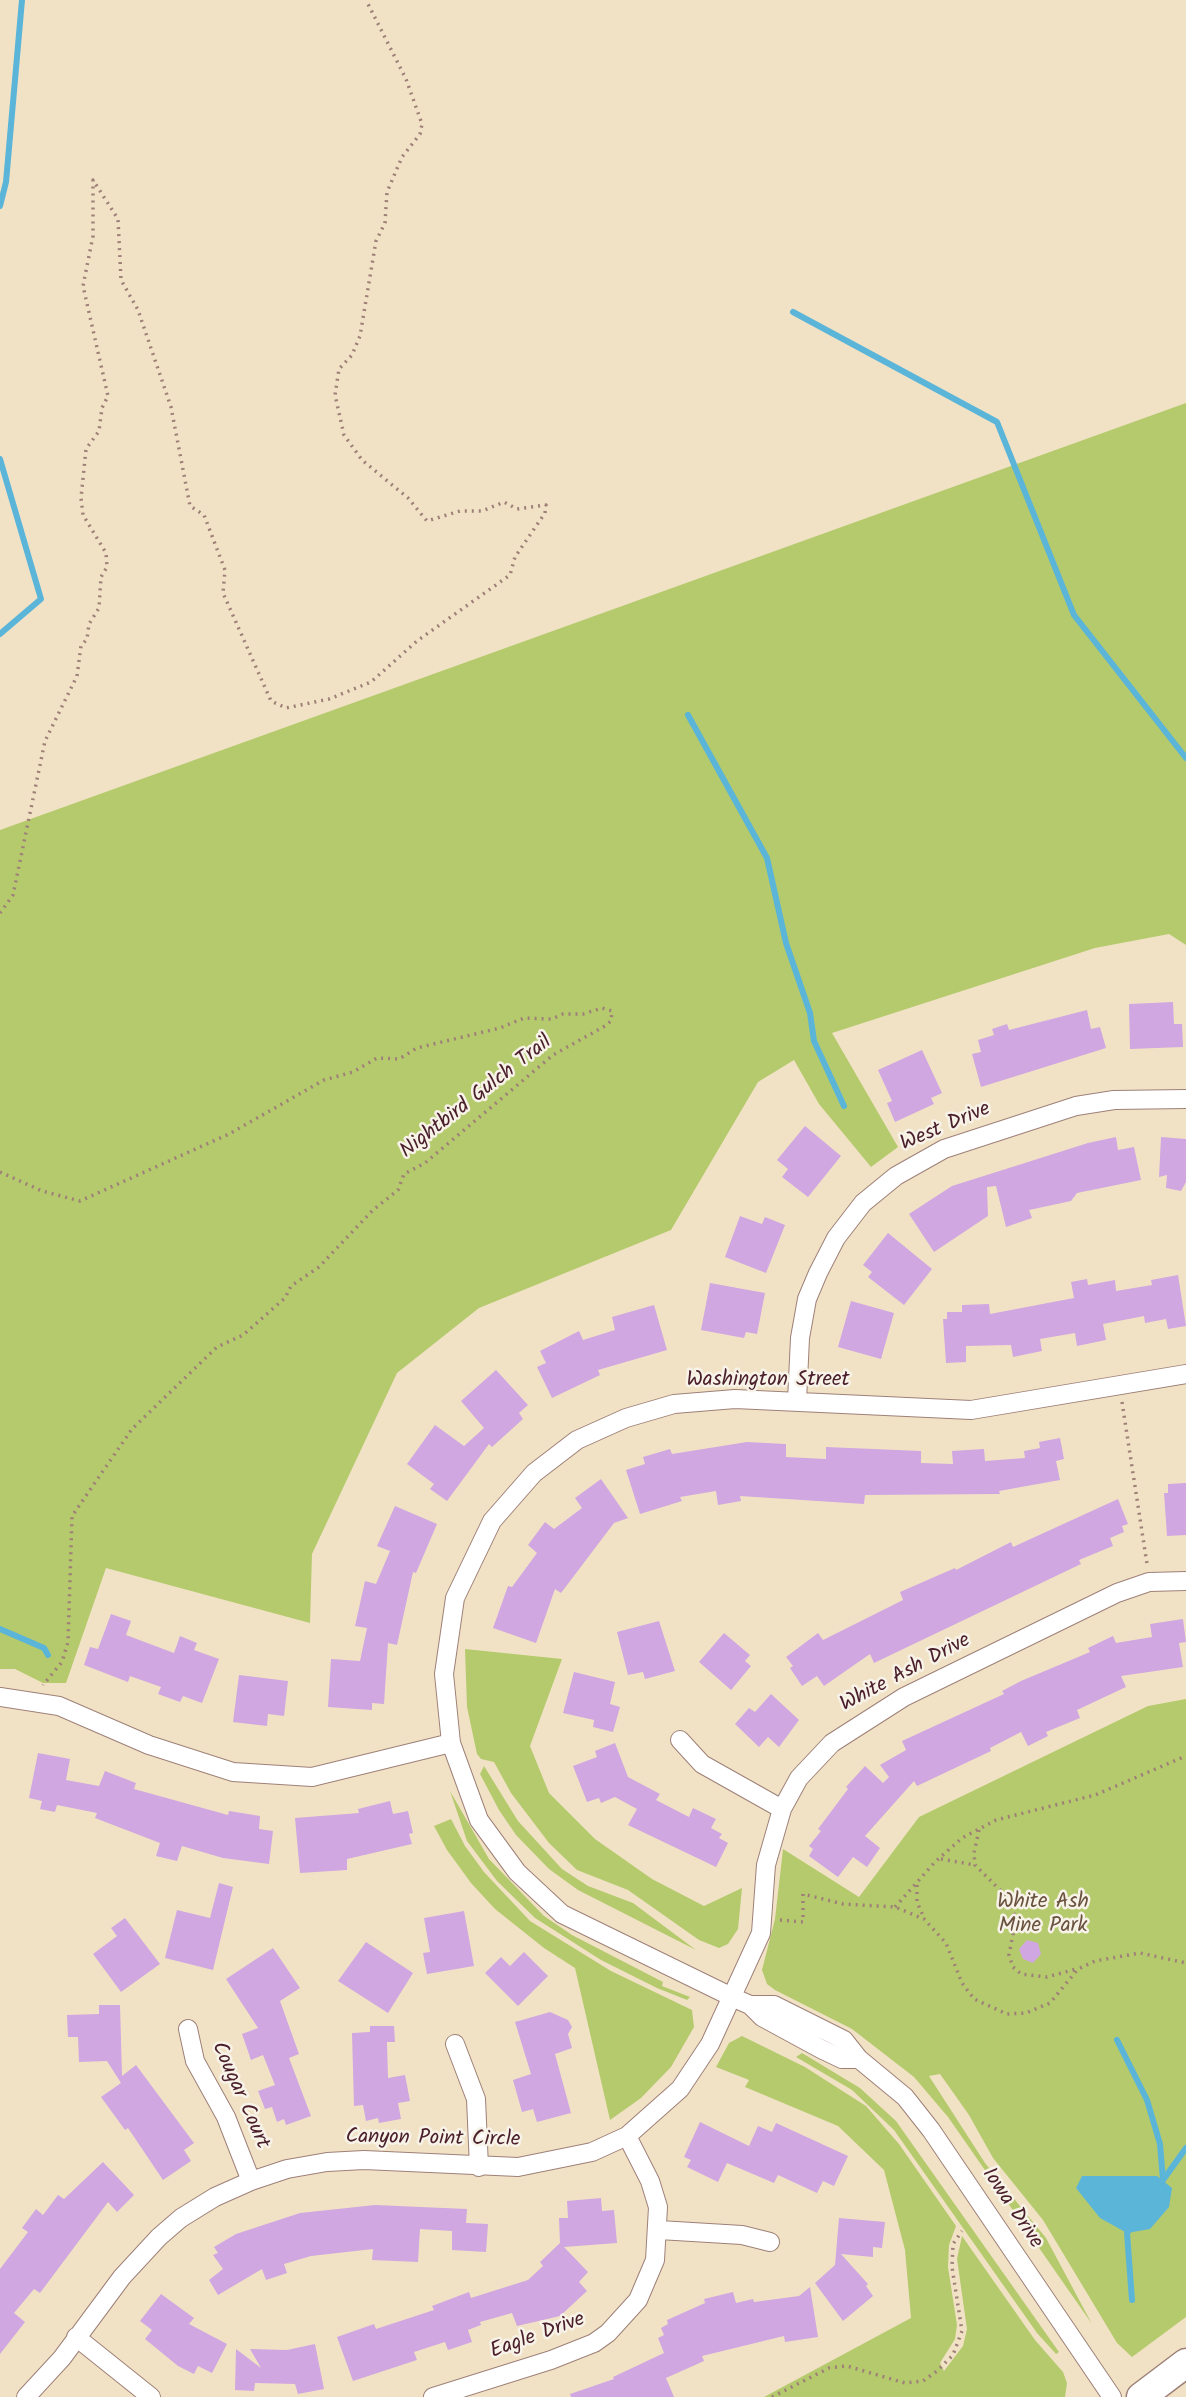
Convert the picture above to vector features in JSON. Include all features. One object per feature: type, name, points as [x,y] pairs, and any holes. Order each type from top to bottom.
[{"type":"highway","points":[[1142,2397],[1186,2363]]},
{"type":"street","name":"West Drive","points":[[797,1401],[800,1338],[807,1298],[836,1238],[863,1203],[896,1175],[944,1149],[1076,1106],[1114,1100],[1186,1099]]},
{"type":"street","name":"Washington Street","points":[[451,1743],[444,1674],[456,1598],[492,1521],[534,1473],[577,1440],[626,1418],[674,1404],[735,1399],[971,1410],[1186,1374]]},
{"type":"street","name":"White Ash Drive","points":[[742,2002],[761,1933],[766,1865],[782,1810],[799,1778],[832,1743],[859,1723],[954,1672],[1117,1593],[1149,1582],[1186,1581]]},
{"type":"street","points":[[0,1697],[59,1706],[149,1745],[233,1772],[312,1777],[451,1743]]},
{"type":"street","points":[[680,1740],[702,1764],[782,1810]]},
{"type":"street","name":"Iowa Drive","points":[[451,1743],[479,1821],[517,1872],[562,1914],[742,2002],[762,2017],[821,2049],[842,2059],[859,2059],[905,2097],[931,2130],[1112,2397]]},
{"type":"street","name":"Canyon Point Circle","points":[[26,2397],[62,2358],[122,2277],[159,2237],[181,2218],[215,2197],[287,2169],[327,2162],[364,2160],[479,2167],[518,2166],[557,2161],[592,2152],[627,2136],[680,2089],[742,2002]]},
{"type":"street","name":"Cougar Court","points":[[188,2029],[195,2061],[226,2117],[251,2181]]},
{"type":"street","points":[[456,2044],[476,2099],[479,2167]]},
{"type":"street","name":"Eagle Drive","points":[[433,2397],[551,2360],[608,2333],[638,2300],[655,2260],[659,2230],[658,2207],[650,2180],[627,2136]]},
{"type":"street","points":[[659,2230],[742,2235],[770,2242]]},
{"type":"street","points":[[76,2337],[151,2397]]},
{"type":"path","points":[[0,913],[13,895],[45,741],[77,676],[81,646],[87,639],[89,624],[99,608],[100,577],[107,567],[106,553],[83,515],[81,498],[86,449],[99,431],[102,408],[108,396],[83,286],[93,236],[93,180],[118,219],[122,256],[121,280],[138,310],[171,407],[190,506],[204,515],[225,570],[223,593],[271,701],[286,708],[308,704],[329,699],[371,682],[417,641],[510,575],[515,558],[545,513],[546,505],[517,509],[504,502],[482,511],[460,511],[428,521],[408,498],[362,460],[344,435],[335,395],[339,369],[352,355],[360,336],[376,241],[385,223],[387,192],[402,157],[420,134],[422,124],[406,79],[366,0]]},
{"type":"path","name":"Nightbird Gulch Trail","points":[[0,1172],[42,1191],[80,1201],[229,1134],[324,1080],[353,1072],[377,1058],[398,1059],[417,1048],[489,1028],[500,1028],[524,1018],[552,1019],[563,1014],[583,1014],[602,1008],[612,1011],[611,1021],[606,1026],[553,1055],[425,1163],[404,1174],[398,1190],[373,1210],[319,1267],[291,1286],[285,1298],[267,1311],[243,1335],[217,1347],[132,1429],[72,1516],[68,1642],[62,1662],[43,1683],[39,1704]]},
{"type":"path","points":[[1120,1387],[1149,1582]]},
{"type":"path","points":[[895,1908],[962,1838],[996,1820],[1095,1795],[1186,1756]]},
{"type":"path","points":[[979,1830],[974,1853],[975,1865],[1012,1906],[1015,1929],[1009,1955],[1013,1967],[1021,1974],[1047,1977],[1078,1969],[1095,1961],[1140,1953],[1186,1963]]},
{"type":"path","points":[[941,1859],[975,1865]]},
{"type":"path","points":[[917,1883],[918,1902],[924,1919],[946,1943],[962,1983],[974,1999],[1007,2014],[1026,2013],[1050,2003],[1078,1969]]},
{"type":"path","points":[[776,1919],[803,1922],[803,1894],[843,1903],[895,1908],[924,1919]]},
{"type":"path","points":[[772,2397],[829,2368],[847,2366],[905,2383],[923,2381],[937,2371],[953,2355],[962,2331],[952,2267],[953,2244],[962,2231]]},
{"type":"green space","points":[[1186,403],[1186,945],[1169,934],[1095,948],[832,1033],[898,1147],[871,1167],[819,1104],[794,1060],[758,1082],[671,1230],[479,1308],[397,1373],[312,1554],[310,1623],[106,1568],[66,1683],[43,1683],[15,1669],[0,1669],[0,830]]},
{"type":"green space","points":[[465,1649],[562,1659],[530,1746],[549,1793],[595,1839],[652,1879],[704,1906],[742,1888],[738,1929],[728,1944],[719,1948],[699,1940],[628,1890],[577,1870],[549,1843],[511,1793],[494,1762],[481,1759],[477,1754],[467,1707]]},
{"type":"green space","name":"White Ash Mine Park","points":[[1186,1699],[1186,2317],[1132,2357],[1117,2343],[1043,2220],[993,2158],[969,2115],[940,2074],[929,2076],[985,2163],[1046,2238],[1092,2324],[948,2117],[914,2077],[852,2029],[775,1990],[767,1984],[762,1970],[775,1919],[783,1849],[859,1897],[919,1817],[1148,1706]]},
{"type":"green space","points":[[484,1766],[518,1821],[562,1869],[588,1886],[633,1903],[696,1950],[578,1890],[549,1869],[516,1835],[499,1810],[480,1774]]},
{"type":"green space","points":[[450,1791],[489,1859],[544,1916],[572,1935],[663,1982],[662,1986],[690,1997],[687,2000],[657,1988],[601,1960],[535,1918],[497,1881],[467,1841]]},
{"type":"green space","points":[[451,1819],[465,1846],[484,1872],[530,1921],[611,1971],[692,2010],[694,2027],[671,2067],[641,2098],[610,2120],[575,1968],[544,1948],[495,1909],[471,1883],[447,1850],[434,1826]]},
{"type":"green space","points":[[742,2036],[805,2067],[866,2106],[899,2144],[956,2226],[949,2245],[948,2267],[957,2325],[955,2339],[940,2363],[944,2371],[963,2346],[967,2329],[957,2259],[962,2236],[1035,2340],[1063,2372],[1067,2383],[1065,2397],[764,2397],[911,2318],[905,2250],[884,2170],[838,2126],[745,2087],[749,2080],[716,2067],[729,2043]]},
{"type":"green space","points":[[802,2053],[860,2088],[896,2121],[1059,2352],[1056,2354],[1037,2333],[894,2130],[852,2090],[796,2057]]},
{"type":"water","points":[[1082,2176],[1157,2176],[1172,2188],[1169,2207],[1150,2229],[1127,2233],[1100,2218],[1076,2188]]},
{"type":"building","points":[[1173,1002],[1174,1024],[1182,1024],[1183,1047],[1130,1049],[1129,1004]]},
{"type":"building","points":[[1087,1010],[1091,1029],[1100,1027],[1106,1048],[981,1087],[972,1054],[981,1052],[978,1040],[994,1035],[992,1029],[1007,1024],[1009,1030]]},
{"type":"building","points":[[922,1050],[942,1093],[931,1098],[934,1104],[895,1122],[887,1103],[892,1101],[878,1070]]},
{"type":"building","points":[[805,1126],[841,1156],[808,1197],[782,1177],[788,1169],[777,1160]]},
{"type":"building","points":[[1116,1137],[1118,1150],[1134,1147],[1141,1180],[1077,1193],[1071,1201],[1029,1210],[1032,1218],[1006,1227],[996,1186],[987,1187],[988,1216],[934,1252],[909,1214],[952,1186],[1088,1143]]},
{"type":"building","points":[[1161,1137],[1186,1139],[1186,1182],[1181,1191],[1166,1188],[1167,1175],[1159,1177]]},
{"type":"building","points":[[740,1216],[762,1224],[765,1217],[785,1225],[766,1273],[725,1257]]},
{"type":"building","points":[[888,1233],[932,1269],[904,1305],[868,1277],[872,1272],[863,1265]]},
{"type":"building","points":[[1178,1275],[1186,1326],[1168,1329],[1166,1319],[1145,1323],[1144,1316],[1103,1324],[1106,1340],[1077,1346],[1075,1333],[1040,1339],[1042,1351],[1013,1357],[1011,1345],[966,1346],[966,1362],[946,1363],[943,1319],[947,1319],[947,1312],[962,1312],[962,1305],[989,1304],[990,1314],[1074,1298],[1071,1282],[1087,1279],[1088,1285],[1115,1280],[1116,1291],[1152,1285],[1151,1280]]},
{"type":"building","points":[[710,1283],[765,1293],[757,1334],[746,1332],[744,1338],[701,1330]]},
{"type":"building","points":[[851,1301],[894,1313],[881,1359],[838,1347]]},
{"type":"building","points":[[654,1305],[667,1350],[598,1370],[600,1375],[552,1398],[537,1367],[546,1363],[540,1351],[579,1331],[583,1340],[615,1330],[612,1317]]},
{"type":"building","points":[[496,1370],[528,1405],[519,1413],[523,1419],[492,1447],[489,1444],[447,1501],[430,1489],[434,1484],[407,1464],[435,1425],[464,1446],[484,1428],[461,1401]]},
{"type":"building","points":[[1060,1438],[1064,1459],[1056,1461],[1060,1480],[999,1491],[1000,1494],[865,1495],[864,1504],[740,1496],[741,1501],[718,1505],[716,1491],[680,1497],[682,1501],[640,1514],[626,1470],[645,1464],[643,1457],[670,1449],[672,1454],[747,1442],[786,1444],[786,1457],[826,1459],[826,1447],[921,1451],[921,1463],[953,1464],[952,1451],[984,1449],[985,1461],[1025,1458],[1024,1451],[1040,1448],[1039,1442]]},
{"type":"building","points":[[601,1479],[628,1518],[614,1523],[561,1593],[555,1589],[536,1643],[493,1628],[508,1586],[512,1587],[537,1553],[528,1545],[545,1522],[554,1529],[582,1508],[575,1498]]},
{"type":"building","points":[[1186,1483],[1186,1535],[1167,1536],[1164,1493],[1168,1493],[1168,1484]]},
{"type":"building","points":[[1118,1499],[1128,1524],[1122,1526],[1124,1532],[1110,1538],[1113,1546],[1079,1560],[1081,1564],[874,1663],[870,1654],[824,1686],[817,1676],[802,1686],[790,1668],[793,1666],[786,1657],[818,1633],[823,1640],[903,1600],[900,1592],[955,1568],[956,1570],[1011,1542],[1013,1547]]},
{"type":"building","points":[[395,1506],[437,1524],[416,1573],[413,1572],[397,1645],[388,1643],[384,1704],[372,1703],[372,1710],[328,1707],[331,1659],[360,1661],[367,1628],[355,1626],[365,1581],[376,1584],[390,1551],[377,1546]]},
{"type":"building","points":[[111,1614],[131,1621],[126,1635],[174,1653],[180,1636],[197,1643],[194,1650],[219,1659],[202,1703],[183,1696],[180,1702],[158,1694],[161,1687],[130,1676],[128,1682],[84,1665],[90,1647],[98,1649]]},
{"type":"building","points":[[1183,1619],[1186,1642],[1179,1643],[1183,1667],[1121,1676],[1126,1687],[1077,1710],[1080,1718],[1046,1732],[1048,1736],[1028,1746],[1021,1732],[990,1748],[991,1751],[917,1786],[914,1781],[865,1836],[880,1848],[867,1867],[853,1857],[838,1877],[809,1856],[813,1849],[809,1846],[821,1831],[818,1829],[848,1789],[846,1787],[865,1766],[883,1783],[889,1777],[880,1765],[906,1750],[902,1741],[1004,1694],[1002,1691],[1021,1681],[1090,1652],[1088,1648],[1113,1636],[1116,1643],[1152,1637],[1150,1624]]},
{"type":"building","points":[[659,1621],[675,1671],[645,1679],[643,1672],[628,1675],[617,1632]]},
{"type":"building","points":[[724,1633],[750,1655],[745,1661],[751,1666],[731,1690],[699,1662]]},
{"type":"building","points":[[574,1672],[615,1682],[610,1704],[620,1707],[613,1732],[593,1727],[594,1720],[563,1713]]},
{"type":"building","points":[[239,1675],[288,1681],[284,1716],[268,1714],[267,1726],[233,1722]]},
{"type":"building","points":[[771,1694],[799,1720],[779,1747],[768,1737],[759,1747],[735,1724],[749,1708],[755,1712]]},
{"type":"building","points":[[615,1743],[628,1777],[660,1794],[656,1800],[689,1817],[693,1808],[716,1819],[711,1828],[722,1834],[719,1838],[728,1843],[716,1867],[628,1825],[637,1809],[615,1797],[601,1803],[599,1798],[587,1802],[573,1766],[597,1757],[595,1751]]},
{"type":"building","points":[[38,1753],[70,1759],[66,1780],[99,1786],[105,1771],[136,1783],[134,1789],[228,1815],[229,1811],[260,1816],[259,1829],[273,1831],[269,1864],[223,1858],[182,1846],[177,1861],[156,1856],[160,1843],[95,1818],[97,1813],[57,1805],[55,1812],[40,1809],[42,1801],[29,1798]]},
{"type":"building","points":[[390,1801],[393,1814],[408,1811],[413,1833],[409,1834],[412,1844],[347,1859],[347,1870],[300,1873],[295,1818],[359,1813],[358,1809]]},
{"type":"building","points":[[219,1883],[233,1887],[213,1970],[165,1958],[177,1910],[210,1918]]},
{"type":"building","points":[[464,1911],[474,1966],[427,1974],[423,1953],[430,1952],[424,1918]]},
{"type":"building","points":[[125,1918],[160,1964],[121,1992],[93,1954],[117,1936],[111,1928]]},
{"type":"building","points":[[1027,1940],[1038,1943],[1041,1954],[1033,1963],[1023,1959],[1019,1949]]},
{"type":"building","points":[[366,1942],[413,1973],[388,2013],[338,1981]]},
{"type":"building","points":[[273,1948],[300,1988],[280,2001],[299,2054],[289,2058],[311,2116],[286,2125],[284,2119],[277,2122],[272,2107],[265,2109],[258,2091],[275,2085],[263,2055],[251,2060],[242,2034],[258,2028],[226,1979]]},
{"type":"building","points":[[524,1952],[548,1976],[518,2006],[485,1973],[501,1957],[510,1966]]},
{"type":"building","points":[[99,2005],[120,2005],[122,2076],[136,2065],[194,2143],[184,2150],[191,2161],[163,2180],[128,2128],[125,2130],[101,2097],[121,2083],[107,2061],[79,2062],[78,2037],[68,2037],[67,2015],[99,2014]]},
{"type":"building","points":[[550,2012],[568,2020],[572,2027],[568,2034],[572,2048],[555,2054],[571,2113],[537,2122],[533,2109],[522,2112],[513,2080],[531,2074],[515,2022]]},
{"type":"building","points":[[370,2026],[394,2026],[395,2042],[387,2042],[388,2078],[405,2075],[410,2101],[398,2103],[401,2119],[379,2123],[378,2118],[366,2121],[363,2105],[354,2106],[352,2033],[370,2032]]},
{"type":"building","points":[[700,2122],[749,2146],[758,2126],[772,2132],[776,2123],[848,2156],[834,2186],[823,2181],[817,2193],[778,2175],[774,2183],[727,2163],[718,2182],[687,2167],[691,2160],[684,2157]]},
{"type":"building","points":[[103,2162],[134,2195],[117,2212],[108,2202],[40,2293],[34,2289],[14,2313],[25,2322],[0,2354],[0,2269],[28,2232],[22,2228],[36,2209],[43,2215],[58,2195],[64,2199]]},
{"type":"building","points":[[601,2198],[602,2211],[614,2210],[617,2243],[564,2247],[588,2272],[579,2282],[587,2291],[560,2316],[517,2326],[512,2313],[480,2322],[481,2325],[468,2330],[472,2342],[448,2350],[445,2342],[414,2352],[417,2360],[353,2381],[337,2337],[374,2324],[376,2329],[434,2310],[432,2306],[469,2292],[471,2298],[528,2280],[543,2266],[540,2262],[560,2243],[559,2218],[568,2218],[567,2201]]},
{"type":"building","points":[[375,2205],[467,2209],[466,2223],[488,2224],[486,2252],[452,2250],[452,2231],[420,2229],[418,2262],[372,2260],[373,2249],[311,2256],[284,2264],[287,2273],[266,2280],[262,2269],[218,2295],[209,2280],[223,2269],[213,2255],[218,2253],[214,2247],[236,2234],[300,2213]]},
{"type":"building","points":[[839,2218],[885,2222],[882,2248],[873,2247],[873,2257],[841,2254],[868,2284],[866,2286],[873,2296],[843,2321],[815,2283],[835,2265]]},
{"type":"building","points":[[810,2287],[818,2337],[785,2342],[784,2336],[702,2356],[704,2361],[666,2378],[674,2397],[571,2397],[570,2394],[614,2379],[613,2377],[664,2353],[658,2338],[664,2335],[661,2328],[668,2324],[667,2320],[705,2303],[704,2299],[733,2292],[736,2303],[753,2299],[754,2302],[799,2296]]},
{"type":"building","points":[[161,2294],[194,2318],[189,2324],[227,2344],[212,2373],[198,2366],[194,2374],[178,2366],[145,2339],[152,2330],[140,2321]]},
{"type":"building","points":[[315,2344],[324,2389],[298,2394],[295,2384],[255,2383],[254,2391],[235,2390],[236,2349],[261,2368],[250,2349],[287,2350]]},
{"type":"waterway","points":[[0,206],[6,182],[22,0]]},
{"type":"waterway","points":[[793,312],[997,422],[1074,615],[1186,758]]},
{"type":"waterway","points":[[0,459],[41,599],[0,634]]},
{"type":"waterway","points":[[688,715],[767,858],[786,943],[810,1013],[814,1041],[844,1106]]},
{"type":"waterway","points":[[0,1629],[44,1648],[48,1655]]},
{"type":"waterway","points":[[1117,2040],[1147,2100],[1160,2144],[1163,2180]]},
{"type":"waterway","points":[[1158,2187],[1186,2148]]},
{"type":"waterway","points":[[1131,2228],[1127,2233],[1132,2300]]}]
